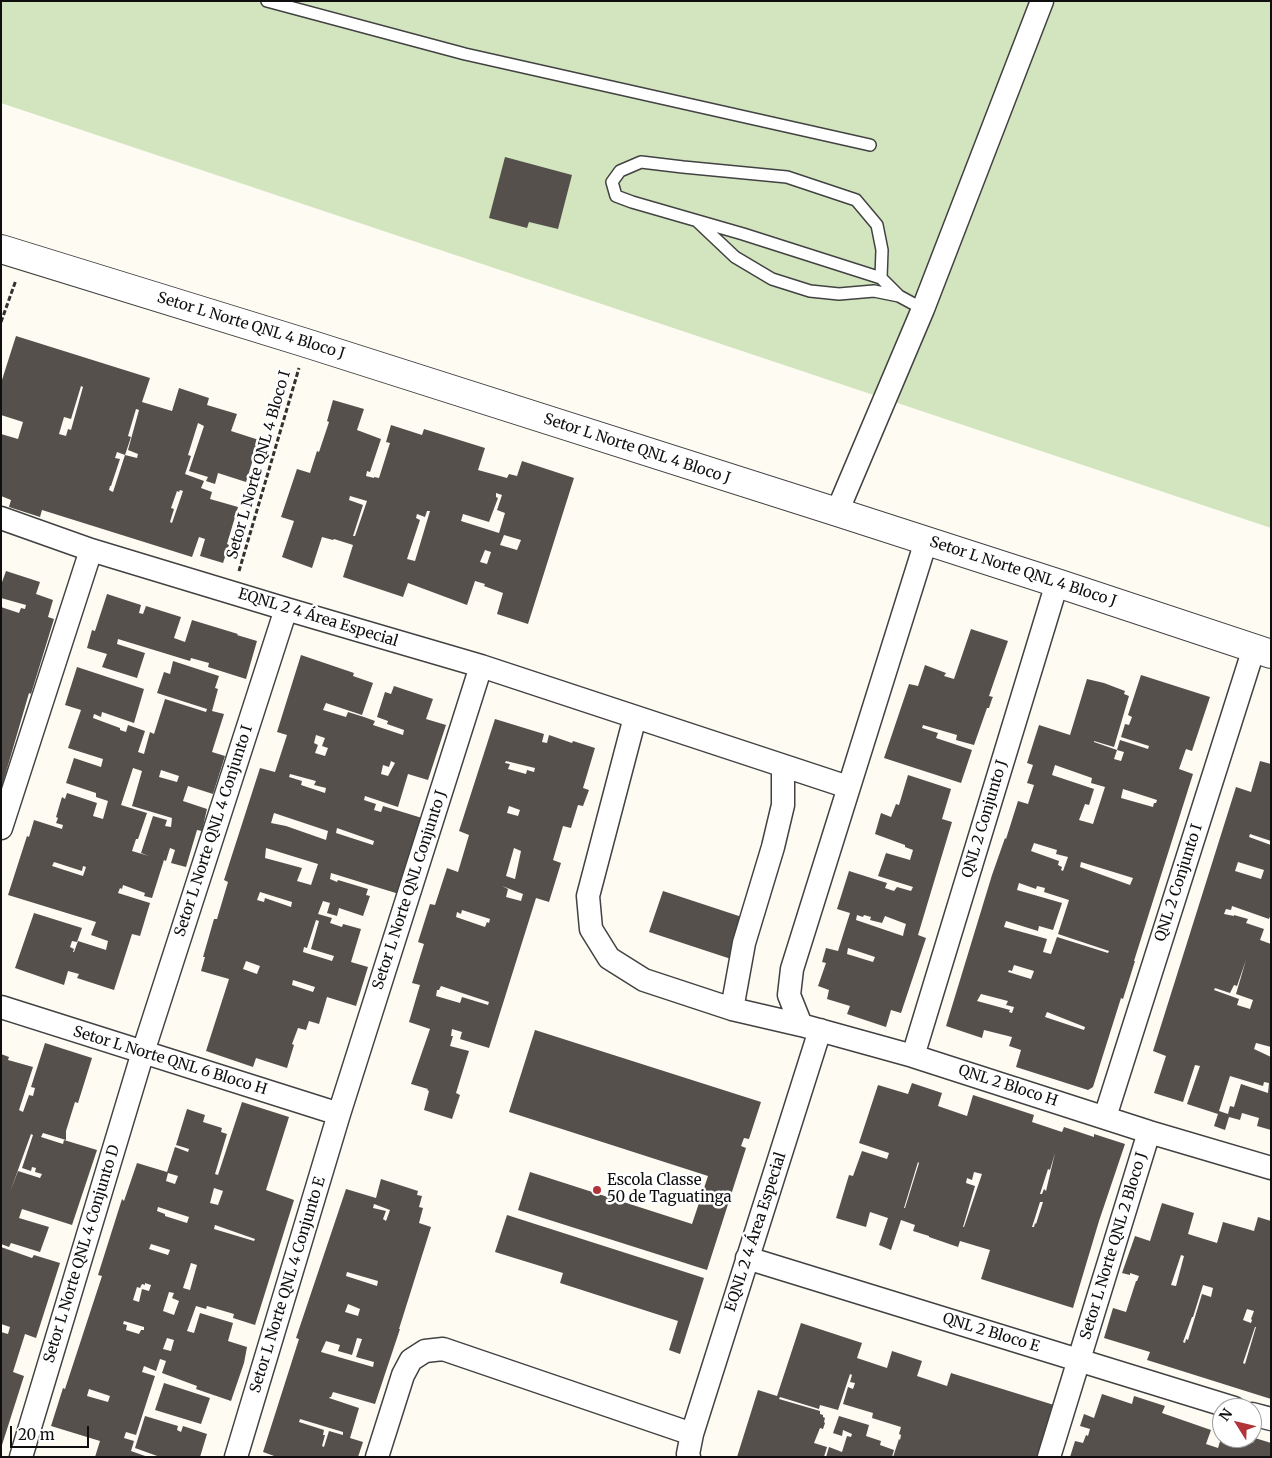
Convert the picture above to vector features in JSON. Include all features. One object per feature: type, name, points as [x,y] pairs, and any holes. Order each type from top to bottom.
[{"type":"street","points":[[837,512],[923,309],[1039,4]]},
{"type":"street","name":"Setor L Norte QNL 4 Bloco J","points":[[12,253],[306,343],[926,540],[1262,651]]},
{"type":"street","name":"EQNL 2 4 Área Especial","points":[[1,518],[91,550],[481,666],[848,787]]},
{"type":"street","points":[[810,1027],[790,994],[792,969],[926,540]]},
{"type":"street","points":[[1,828],[91,550]]},
{"type":"street","name":"QNL 2 Conjunto J","points":[[913,1056],[1057,583]]},
{"type":"street","name":"Setor L Norte QNL 4 Conjunto I","points":[[143,1052],[286,609]]},
{"type":"street","name":"QNL 2 Conjunto I","points":[[1105,1118],[1262,651]]},
{"type":"street","name":"Setor L Norte QNL Conjunto J","points":[[340,1114],[481,666]]},
{"type":"street","points":[[635,717],[588,896],[591,928],[609,958],[644,980],[732,1009],[810,1027]]},
{"type":"street","points":[[732,1009],[744,943],[783,805],[783,766]]},
{"type":"street","name":"Setor L Norte QNL 6 Bloco H","points":[[1,1007],[340,1114]]},
{"type":"street","name":"EQNL 2 4 Área Especial","points":[[377,1457],[403,1375],[411,1360],[425,1351],[443,1349],[690,1448],[747,1258],[810,1027]]},
{"type":"street","name":"QNL 2 Bloco H","points":[[810,1027],[913,1056],[1105,1118],[1271,1168]]},
{"type":"street","name":"Setor L Norte QNL 4 Conjunto D","points":[[21,1457],[143,1052]]},
{"type":"street","name":"Setor L Norte QNL 4 Conjunto E","points":[[236,1457],[340,1114]]},
{"type":"street","name":"Setor L Norte QNL 2 Bloco J","points":[[1049,1457],[1150,1132]]},
{"type":"street","name":"QNL 2 Bloco E","points":[[747,1258],[1212,1401]]},
{"type":"lane","points":[[267,1],[465,54],[870,145]]},
{"type":"lane","points":[[881,278],[882,250],[877,225],[856,200],[787,177],[640,162],[620,171],[612,182],[616,196],[881,278],[898,296]]},
{"type":"lane","points":[[696,220],[735,257],[772,279],[810,291],[839,294],[874,291],[898,296],[923,309]]},
{"type":"path","points":[[1,322],[12,253]]},
{"type":"path","name":"Setor L Norte QNL 4 Bloco I","points":[[233,593],[306,343]]},
{"type":"green space","points":[[1,1],[1271,1],[1271,528],[1,103]]},
{"type":"building","points":[[505,157],[572,175],[558,229],[529,222],[527,228],[489,218]]},
{"type":"building","points":[[16,336],[150,378],[142,402],[172,411],[179,388],[209,398],[207,405],[237,414],[231,431],[259,440],[246,482],[218,473],[215,484],[206,481],[208,477],[189,471],[204,426],[198,423],[188,455],[191,456],[185,474],[204,481],[201,488],[212,492],[210,499],[238,507],[223,563],[200,556],[205,539],[199,537],[192,557],[42,510],[40,517],[9,507],[11,500],[1,496],[1,434],[18,439],[23,422],[1,415],[1,383]],"holes":[[[81,386],[83,387],[71,430],[68,429],[66,436],[59,434],[64,417],[71,419]],[[136,409],[139,410],[128,450],[138,454],[137,458],[125,455],[131,437],[128,436]],[[117,452],[125,455],[113,492],[109,490],[120,459],[115,458]],[[180,490],[183,491],[172,523],[170,522],[174,509],[171,508],[177,491],[179,492]]]},
{"type":"building","points":[[333,400],[364,409],[357,430],[381,439],[370,472],[367,471],[366,476],[374,478],[379,478],[390,443],[386,442],[391,425],[422,435],[424,429],[485,448],[478,470],[507,478],[509,474],[517,476],[522,461],[574,478],[528,624],[497,614],[503,593],[475,581],[467,605],[408,583],[403,597],[343,577],[353,545],[334,539],[322,537],[312,568],[282,557],[294,521],[281,517],[297,469],[310,473],[329,422],[327,421]],"holes":[[[496,493],[502,495],[497,510],[505,513],[499,533],[461,521],[463,514],[489,522],[498,498]],[[350,496],[367,501],[355,536],[353,536],[363,505],[349,500]],[[427,511],[430,511],[415,561],[407,559],[420,520],[416,518],[417,514],[425,517]],[[504,535],[521,540],[517,550],[500,545]],[[485,550],[491,552],[487,564],[480,562]]]},
{"type":"building","points":[[6,571],[40,582],[36,594],[53,600],[48,617],[54,619],[31,694],[29,693],[2,786],[1,607],[19,613],[21,608],[25,609],[26,605],[1,598],[1,585]]},
{"type":"building","points":[[107,594],[141,605],[139,613],[143,614],[146,606],[181,617],[174,638],[185,642],[192,620],[257,641],[246,679],[208,667],[209,663],[191,658],[190,661],[118,639],[117,644],[145,653],[137,678],[102,667],[107,654],[87,648],[92,630],[95,631]]},
{"type":"building","points":[[971,629],[1008,641],[989,696],[993,697],[989,708],[987,708],[974,745],[956,740],[957,735],[923,725],[922,728],[938,733],[936,738],[972,750],[961,783],[884,758],[909,684],[918,686],[925,665],[946,673],[944,676],[954,679]]},
{"type":"building","points":[[301,655],[354,673],[353,676],[373,683],[362,715],[326,703],[323,710],[346,717],[348,712],[364,717],[375,721],[373,725],[403,735],[404,730],[387,724],[388,721],[377,717],[385,692],[391,694],[394,686],[433,699],[426,719],[446,725],[428,780],[408,774],[398,807],[365,796],[364,800],[376,804],[374,810],[381,812],[383,806],[422,818],[399,894],[331,873],[330,879],[368,889],[366,895],[370,896],[363,916],[339,908],[337,916],[327,913],[330,903],[323,901],[318,914],[332,918],[330,923],[342,927],[343,924],[361,929],[351,962],[368,967],[356,1006],[327,997],[319,1024],[309,1021],[306,1030],[298,1028],[292,1044],[294,1045],[287,1068],[256,1058],[253,1067],[206,1051],[229,979],[201,971],[214,919],[217,919],[228,882],[224,880],[260,768],[275,772],[287,735],[277,732]],"holes":[[[316,735],[325,738],[322,746],[328,748],[325,756],[315,753],[318,745],[314,743]],[[391,761],[395,763],[388,776],[381,774],[383,765],[389,767]],[[290,774],[316,781],[314,785],[326,788],[325,793],[301,785],[302,781],[289,777]],[[274,813],[328,831],[326,840],[286,826],[271,823]],[[337,828],[374,841],[373,845],[336,833]],[[266,848],[318,864],[311,885],[297,881],[302,868],[265,858]],[[260,892],[292,902],[291,907],[265,898],[264,902],[257,900]],[[316,920],[319,921],[311,949],[334,956],[332,961],[303,952],[304,947],[307,948]],[[246,961],[260,966],[257,974],[243,969]],[[293,980],[315,987],[313,992],[292,985]]]},
{"type":"building","points":[[173,661],[219,676],[215,688],[218,689],[212,711],[224,714],[212,752],[225,756],[213,794],[188,786],[183,801],[207,809],[202,831],[197,830],[186,867],[171,863],[175,850],[170,848],[166,861],[164,860],[152,898],[144,896],[145,893],[123,885],[122,889],[120,888],[118,893],[150,903],[140,936],[132,934],[114,990],[77,978],[79,974],[68,971],[64,985],[15,968],[34,913],[82,928],[77,942],[72,941],[70,947],[74,949],[73,952],[78,941],[106,950],[108,941],[91,935],[96,922],[8,895],[34,820],[62,829],[63,825],[56,823],[58,818],[56,817],[62,797],[65,799],[67,793],[97,803],[93,816],[103,819],[108,801],[96,797],[96,793],[66,783],[74,758],[101,767],[103,759],[68,748],[81,710],[65,705],[77,667],[144,689],[134,723],[102,712],[101,717],[94,714],[93,718],[126,732],[128,725],[145,731],[138,752],[144,754],[150,732],[154,734],[165,699],[206,712],[207,709],[157,693],[164,672],[170,674]],"holes":[[[133,768],[142,771],[132,806],[172,818],[171,827],[165,826],[167,820],[153,816],[141,853],[149,856],[132,851],[147,813],[121,805]],[[161,770],[179,776],[177,782],[159,777]],[[54,862],[82,871],[83,866],[86,867],[83,876],[52,866]]]},
{"type":"building","points":[[1141,675],[1210,697],[1192,751],[1186,749],[1179,769],[1193,774],[1123,999],[1121,998],[1093,1087],[1088,1090],[1016,1067],[1021,1050],[1009,1046],[1012,1037],[984,1030],[982,1038],[946,1026],[992,875],[1018,801],[1028,804],[1034,785],[1027,783],[1033,765],[1027,763],[1039,725],[1070,735],[1087,679],[1125,691],[1124,694],[1129,696],[1114,747],[1094,742],[1117,750],[1120,740],[1148,749],[1149,746],[1121,737],[1125,724],[1129,725],[1132,717],[1128,715]],"holes":[[[1117,750],[1124,752],[1121,761],[1114,759]],[[1055,765],[1092,778],[1091,783],[1105,787],[1093,824],[1079,820],[1085,804],[1089,805],[1094,789],[1052,775]],[[1123,789],[1157,800],[1153,807],[1121,798]],[[1034,843],[1057,850],[1056,854],[1068,857],[1063,871],[1061,870],[1062,867],[1058,865],[1059,861],[1031,851]],[[1081,862],[1133,878],[1130,885],[1080,867]],[[1019,883],[1036,889],[1037,886],[1045,888],[1044,892],[1069,900],[1058,934],[1109,951],[1108,953],[1057,937],[1051,954],[1043,952],[1047,939],[1004,927],[1006,921],[1038,931],[1039,926],[1053,930],[1062,903],[1017,890]],[[1014,965],[1034,971],[1031,979],[1008,972],[1009,970],[1012,971]],[[981,994],[1008,1001],[1006,1005],[1014,1007],[1012,1013],[1009,1012],[1010,1010],[977,1001]],[[1047,1012],[1085,1027],[1084,1030],[1045,1017]]]},
{"type":"building","points":[[495,719],[544,734],[542,742],[547,743],[549,735],[595,748],[583,788],[589,790],[583,806],[578,805],[571,828],[563,826],[553,860],[561,863],[549,902],[536,898],[489,1048],[460,1039],[462,1032],[452,1029],[451,1036],[453,1036],[450,1046],[469,1051],[456,1093],[460,1095],[452,1119],[424,1110],[428,1089],[411,1084],[430,1029],[409,1022],[420,985],[412,983],[424,944],[418,942],[430,904],[435,905],[447,868],[458,872],[469,835],[459,831]],"holes":[[[506,761],[535,768],[534,772],[527,770],[526,774],[508,769],[510,764],[505,763]],[[509,806],[520,810],[518,816],[507,813]],[[514,848],[521,851],[515,879],[506,876]],[[502,886],[523,894],[521,901],[506,897],[508,889]],[[462,910],[490,919],[489,923],[487,922],[485,927],[456,917],[457,912],[461,914]],[[441,986],[489,1002],[488,1005],[462,997],[460,1003],[436,996],[437,990]]]},
{"type":"building","points":[[1260,761],[1271,764],[1271,841],[1250,834],[1249,837],[1271,845],[1271,914],[1269,919],[1232,906],[1231,910],[1226,909],[1224,914],[1248,919],[1246,923],[1264,929],[1260,940],[1271,944],[1271,1047],[1256,1043],[1254,1049],[1271,1057],[1271,1130],[1257,1126],[1259,1118],[1242,1113],[1240,1120],[1229,1117],[1225,1130],[1214,1126],[1218,1114],[1187,1104],[1200,1066],[1195,1065],[1183,1102],[1154,1093],[1166,1056],[1153,1051],[1236,787],[1251,792]],"holes":[[[1238,862],[1264,870],[1261,879],[1235,871]],[[1246,960],[1236,994],[1253,1000],[1250,1009],[1237,1005],[1239,999],[1214,990],[1215,988],[1230,993],[1234,985],[1237,986]],[[1230,1076],[1263,1086],[1264,1082],[1269,1083],[1268,1093],[1241,1084],[1234,1107],[1230,1106],[1228,1114],[1219,1111]]]},
{"type":"building","points":[[908,775],[951,789],[942,819],[952,822],[918,935],[926,938],[901,1013],[891,1010],[886,1027],[847,1014],[850,1006],[827,999],[829,990],[818,986],[826,963],[822,962],[826,948],[838,951],[850,913],[837,909],[849,871],[887,883],[885,888],[894,891],[897,887],[911,891],[913,887],[878,876],[886,853],[910,860],[913,850],[905,847],[905,845],[875,834],[881,813],[891,817],[896,804],[899,805]],"holes":[[[857,915],[871,917],[870,920],[882,923],[885,916],[906,924],[903,936],[856,920]],[[848,948],[875,957],[873,962],[847,954]]]},
{"type":"building","points":[[663,891],[745,918],[731,959],[649,932]]},
{"type":"building","points":[[535,1030],[761,1102],[749,1139],[744,1138],[741,1146],[746,1148],[707,1270],[518,1210],[530,1172],[692,1224],[708,1176],[509,1112]]},
{"type":"building","points":[[45,1043],[92,1058],[78,1103],[75,1102],[66,1131],[66,1140],[43,1133],[41,1137],[63,1144],[64,1140],[97,1150],[72,1225],[22,1209],[19,1218],[49,1227],[40,1252],[11,1243],[9,1247],[1,1244],[1,1054],[9,1057],[8,1060],[33,1067],[19,1110],[23,1112],[29,1095],[33,1096],[35,1088],[31,1087]],"holes":[[[31,1134],[33,1135],[22,1168],[31,1171],[32,1167],[36,1168],[35,1172],[42,1174],[40,1178],[18,1171],[10,1192]]]},
{"type":"building","points":[[912,1083],[942,1093],[938,1106],[967,1116],[973,1095],[1034,1115],[1032,1122],[1062,1132],[1064,1127],[1094,1137],[1094,1134],[1125,1144],[1099,1221],[1073,1308],[981,1279],[990,1250],[960,1241],[958,1247],[913,1231],[915,1225],[901,1220],[891,1250],[879,1245],[888,1218],[870,1212],[866,1227],[836,1218],[849,1175],[853,1176],[862,1151],[887,1159],[889,1153],[859,1143],[878,1085],[908,1094]],"holes":[[[1055,1153],[1046,1191],[1044,1189],[1042,1194],[1040,1194],[1048,1169],[1050,1170]],[[918,1162],[919,1163],[904,1208]],[[974,1172],[982,1174],[963,1227],[975,1186],[966,1183],[967,1178],[972,1180]],[[1040,1202],[1043,1202],[1036,1224],[1032,1227]]]},
{"type":"building","points":[[242,1102],[289,1117],[266,1190],[294,1200],[255,1325],[233,1318],[234,1314],[207,1306],[206,1309],[196,1306],[187,1331],[194,1333],[200,1313],[233,1323],[228,1341],[247,1347],[244,1363],[231,1401],[196,1389],[197,1386],[162,1373],[166,1361],[160,1359],[156,1371],[144,1366],[142,1372],[155,1376],[136,1435],[126,1432],[124,1438],[134,1441],[131,1451],[148,1457],[95,1457],[100,1441],[51,1426],[102,1276],[98,1275],[122,1199],[124,1201],[137,1163],[167,1172],[175,1147],[188,1152],[189,1149],[176,1145],[187,1109],[205,1115],[203,1122],[222,1128],[221,1132],[227,1134],[215,1174],[218,1175]],"holes":[[[168,1173],[178,1176],[175,1184],[166,1181]],[[214,1188],[223,1191],[218,1205],[210,1203]],[[158,1207],[189,1217],[187,1223],[165,1216],[165,1214],[157,1211]],[[215,1225],[255,1239],[254,1241],[214,1229]],[[151,1244],[170,1250],[168,1255],[149,1249]],[[191,1263],[197,1265],[190,1290],[183,1288]],[[142,1284],[151,1285],[149,1291],[142,1289],[139,1302],[133,1300],[137,1287],[140,1288]],[[169,1292],[174,1293],[172,1298],[179,1301],[174,1315],[163,1311]],[[124,1321],[144,1327],[144,1330],[141,1330],[139,1334],[126,1330],[127,1325],[123,1324]],[[167,1338],[174,1340],[171,1351],[163,1349]],[[89,1389],[110,1396],[108,1402],[87,1396]]]},
{"type":"building","points":[[381,1179],[418,1191],[417,1195],[422,1196],[419,1207],[423,1208],[419,1223],[431,1227],[375,1404],[333,1392],[329,1398],[359,1408],[350,1438],[363,1442],[358,1457],[277,1457],[263,1452],[299,1339],[296,1338],[346,1189],[376,1198]],"holes":[[[374,1204],[390,1210],[386,1221],[383,1219],[386,1211],[373,1208]],[[347,1272],[378,1281],[377,1286],[346,1276]],[[348,1304],[360,1309],[358,1316],[345,1312]],[[357,1338],[362,1339],[356,1357],[374,1362],[373,1367],[321,1352],[326,1341],[340,1345],[338,1351],[352,1355]],[[300,1419],[343,1432],[343,1435],[329,1431],[324,1447],[322,1446],[325,1435],[323,1435],[324,1430],[299,1422]]]},
{"type":"building","points":[[1162,1203],[1194,1213],[1188,1234],[1217,1243],[1223,1222],[1254,1231],[1258,1217],[1271,1221],[1271,1399],[1147,1360],[1150,1352],[1104,1338],[1113,1308],[1126,1312],[1139,1276],[1122,1273],[1135,1236],[1150,1241]],"holes":[[[1181,1255],[1184,1256],[1176,1286],[1171,1285]],[[1203,1285],[1213,1288],[1211,1297],[1202,1294],[1188,1340],[1186,1339],[1185,1343],[1183,1342]],[[1247,1309],[1254,1311],[1251,1323],[1243,1320]],[[1255,1327],[1256,1327],[1245,1364],[1243,1363]]]},
{"type":"building","points":[[507,1215],[704,1278],[680,1354],[669,1350],[678,1321],[560,1283],[563,1273],[495,1252]]},
{"type":"building","points":[[1,1247],[32,1258],[34,1255],[60,1263],[36,1338],[25,1334],[13,1372],[24,1376],[2,1445],[1,1332],[8,1334],[10,1327],[1,1324]]},
{"type":"building","points":[[801,1323],[862,1343],[857,1358],[887,1368],[892,1351],[922,1361],[917,1376],[947,1386],[951,1373],[1054,1405],[1039,1457],[893,1457],[900,1440],[901,1427],[872,1418],[873,1413],[843,1404],[848,1387],[853,1389],[855,1383],[850,1382],[852,1375],[850,1374],[838,1410],[820,1405],[819,1409],[780,1397],[779,1399],[820,1411],[820,1414],[825,1418],[825,1423],[823,1429],[820,1428],[814,1443],[827,1447],[824,1457],[737,1457],[758,1390],[777,1396]]},
{"type":"building","points":[[164,1383],[210,1398],[201,1424],[155,1410]]},
{"type":"building","points":[[1102,1394],[1132,1404],[1134,1396],[1165,1406],[1162,1413],[1211,1430],[1206,1444],[1212,1446],[1212,1448],[1262,1448],[1262,1440],[1271,1443],[1271,1457],[1070,1457],[1075,1441],[1083,1443],[1086,1435],[1088,1436],[1090,1429],[1080,1426],[1084,1414],[1094,1418]]},
{"type":"building","points":[[145,1416],[178,1426],[177,1430],[181,1432],[183,1426],[207,1434],[200,1457],[160,1457],[135,1448]]},
{"type":"building","points":[[839,1416],[869,1425],[866,1436],[881,1441],[880,1445],[894,1450],[892,1457],[826,1457],[829,1447],[842,1452],[847,1436],[851,1437],[852,1434],[843,1430],[842,1436],[833,1433]]},
{"type":"place","name":"Escola Classe 50 de Taguatinga","points":[[597,1190]]}]
